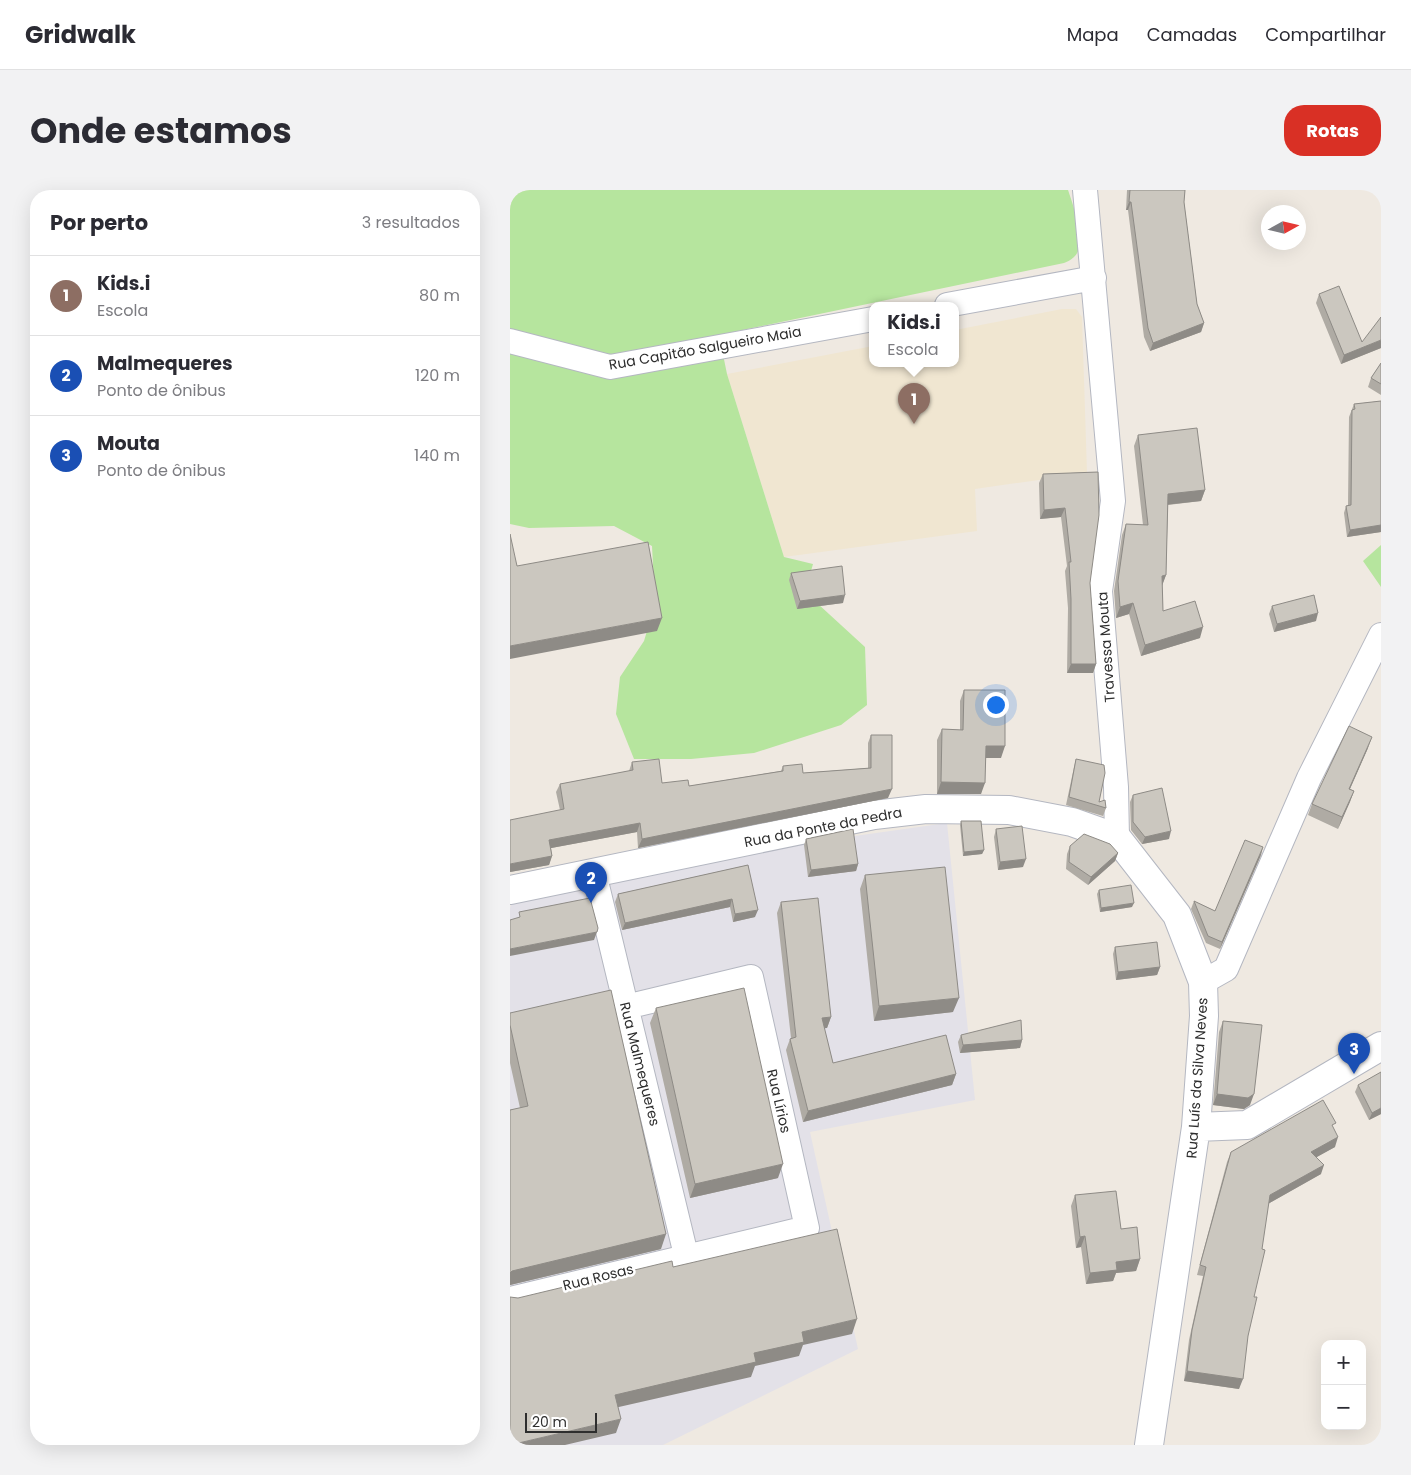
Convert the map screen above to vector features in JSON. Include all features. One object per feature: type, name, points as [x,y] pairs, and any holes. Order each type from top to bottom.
[{"type":"street","name":"Travessa Mouta","points":[[1085,190],[1113,501],[1100,591],[1116,788],[1117,838]]},
{"type":"street","points":[[959,303],[1094,278]]},
{"type":"street","name":"Rua Capitão Salgueiro Maia","points":[[510,341],[610,367],[869,320]]},
{"type":"street","name":"Rua Luís da Silva Neves","points":[[1149,1445],[1196,1127],[1204,1016],[1202,982],[1226,969],[1309,778],[1381,635]]},
{"type":"street","name":"Rua da Ponte da Pedra","points":[[510,890],[874,815],[926,809],[1009,810],[1072,822],[1117,838]]},
{"type":"street","points":[[1117,838],[1177,915],[1202,982]]},
{"type":"street","name":"Rua Malmequeres","points":[[594,873],[686,1255]]},
{"type":"street","name":"Rua Lírios","points":[[626,1008],[751,977],[807,1228],[686,1255]]},
{"type":"street","points":[[1196,1127],[1248,1125],[1381,1046]]},
{"type":"street","name":"Rua Rosas","points":[[510,1299],[686,1255]]},
{"type":"shaded area","points":[[1062,309],[1076,309],[1082,317],[1087,473],[975,489],[977,531],[784,557],[727,374],[869,347],[869,367],[959,367],[959,329]]},
{"type":"shaded area","points":[[947,823],[975,1100],[810,1132],[858,1349],[663,1445],[510,1445],[510,908],[512,902],[798,844]]},
{"type":"green space","points":[[510,190],[1068,190],[1080,234],[1080,244],[1074,257],[1065,263],[878,302],[869,302],[869,304],[719,335],[727,374],[784,557],[813,564],[805,592],[865,647],[867,705],[841,725],[754,753],[691,759],[634,759],[616,714],[620,677],[644,641],[655,604],[652,546],[614,526],[529,528],[510,524]]},
{"type":"green space","points":[[1381,545],[1381,587],[1363,561]]},
{"type":"building","points":[[1130,190],[1185,190],[1184,202],[1197,304],[1204,323],[1153,343],[1148,328],[1131,202],[1129,202]]},
{"type":"building","points":[[1339,286],[1362,342],[1381,317],[1381,340],[1344,355],[1319,294]]},
{"type":"building","points":[[1381,363],[1381,384],[1371,378]]},
{"type":"building","points":[[1381,401],[1381,525],[1350,530],[1346,506],[1351,505],[1352,410],[1355,409],[1354,404]]},
{"type":"building","points":[[1197,428],[1205,490],[1168,494],[1166,575],[1162,576],[1163,611],[1195,601],[1203,627],[1145,645],[1133,603],[1120,607],[1118,581],[1126,524],[1148,525],[1138,435]]},
{"type":"building","points":[[1098,472],[1099,515],[1090,583],[1096,664],[1071,664],[1069,562],[1071,562],[1065,508],[1044,510],[1043,474]]},
{"type":"building","points":[[510,534],[517,566],[648,542],[662,618],[510,646]]},
{"type":"building","points":[[842,566],[845,595],[800,601],[791,573]]},
{"type":"building","points":[[1314,595],[1318,613],[1277,624],[1272,606]]},
{"type":"building","points":[[964,690],[1005,690],[1005,746],[986,746],[985,783],[941,782],[942,729],[963,730]]},
{"type":"building","points":[[1349,726],[1372,737],[1349,789],[1354,791],[1342,817],[1312,804]]},
{"type":"building","points":[[871,735],[892,735],[892,789],[642,839],[640,823],[549,840],[552,856],[510,864],[510,820],[564,809],[560,784],[633,770],[632,762],[659,759],[662,783],[688,780],[689,786],[783,771],[783,766],[802,764],[803,773],[871,768]]},
{"type":"building","points":[[1076,759],[1104,765],[1105,773],[1099,802],[1105,800],[1106,808],[1069,797]]},
{"type":"building","points":[[1162,788],[1171,831],[1145,837],[1133,822],[1133,795]]},
{"type":"building","points":[[961,821],[981,821],[984,850],[964,852]]},
{"type":"building","points":[[1022,826],[1026,859],[1000,862],[996,829]]},
{"type":"building","points":[[853,829],[858,864],[811,870],[806,839]]},
{"type":"building","points":[[1084,834],[1110,844],[1118,853],[1091,877],[1069,862],[1070,846]]},
{"type":"building","points":[[1245,840],[1263,847],[1222,942],[1208,936],[1194,901],[1215,911]]},
{"type":"building","points":[[748,865],[758,910],[735,914],[732,899],[625,923],[618,894]]},
{"type":"building","points":[[945,867],[959,998],[879,1006],[865,875]]},
{"type":"building","points":[[1131,885],[1134,903],[1101,908],[1099,890]]},
{"type":"building","points":[[590,898],[598,928],[597,932],[510,949],[510,920],[520,917],[519,912]]},
{"type":"building","points":[[818,898],[831,1017],[822,1018],[833,1063],[946,1035],[956,1074],[808,1111],[790,1039],[796,1037],[781,902]]},
{"type":"building","points":[[1157,942],[1160,967],[1118,972],[1115,947]]},
{"type":"building","points":[[744,988],[783,1164],[695,1184],[656,1008]]},
{"type":"building","points":[[611,990],[666,1234],[510,1273],[510,1110],[528,1106],[510,1025],[510,1013]]},
{"type":"building","points":[[1021,1020],[1022,1040],[963,1045],[961,1035]]},
{"type":"building","points":[[1223,1021],[1262,1025],[1254,1094],[1248,1098],[1217,1094]]},
{"type":"building","points":[[1381,1072],[1381,1108],[1372,1113],[1358,1085]]},
{"type":"building","points":[[1323,1100],[1336,1123],[1332,1125],[1338,1137],[1311,1152],[1324,1165],[1270,1195],[1262,1249],[1265,1250],[1254,1297],[1257,1297],[1248,1336],[1243,1379],[1187,1371],[1192,1330],[1206,1267],[1200,1265],[1231,1152]]},
{"type":"building","points":[[1116,1191],[1121,1229],[1137,1227],[1140,1259],[1116,1262],[1117,1270],[1090,1273],[1085,1236],[1080,1237],[1075,1195]]},
{"type":"building","points":[[837,1229],[857,1319],[802,1332],[804,1342],[754,1353],[756,1362],[615,1395],[621,1419],[510,1445],[510,1297],[518,1298],[672,1261],[673,1267]]},
{"type":"place","name":"Kids.i","points":[[914,424]]},
{"type":"place","name":"Malmequeres","points":[[591,903]]},
{"type":"place","name":"Mouta","points":[[1354,1074]]}]
